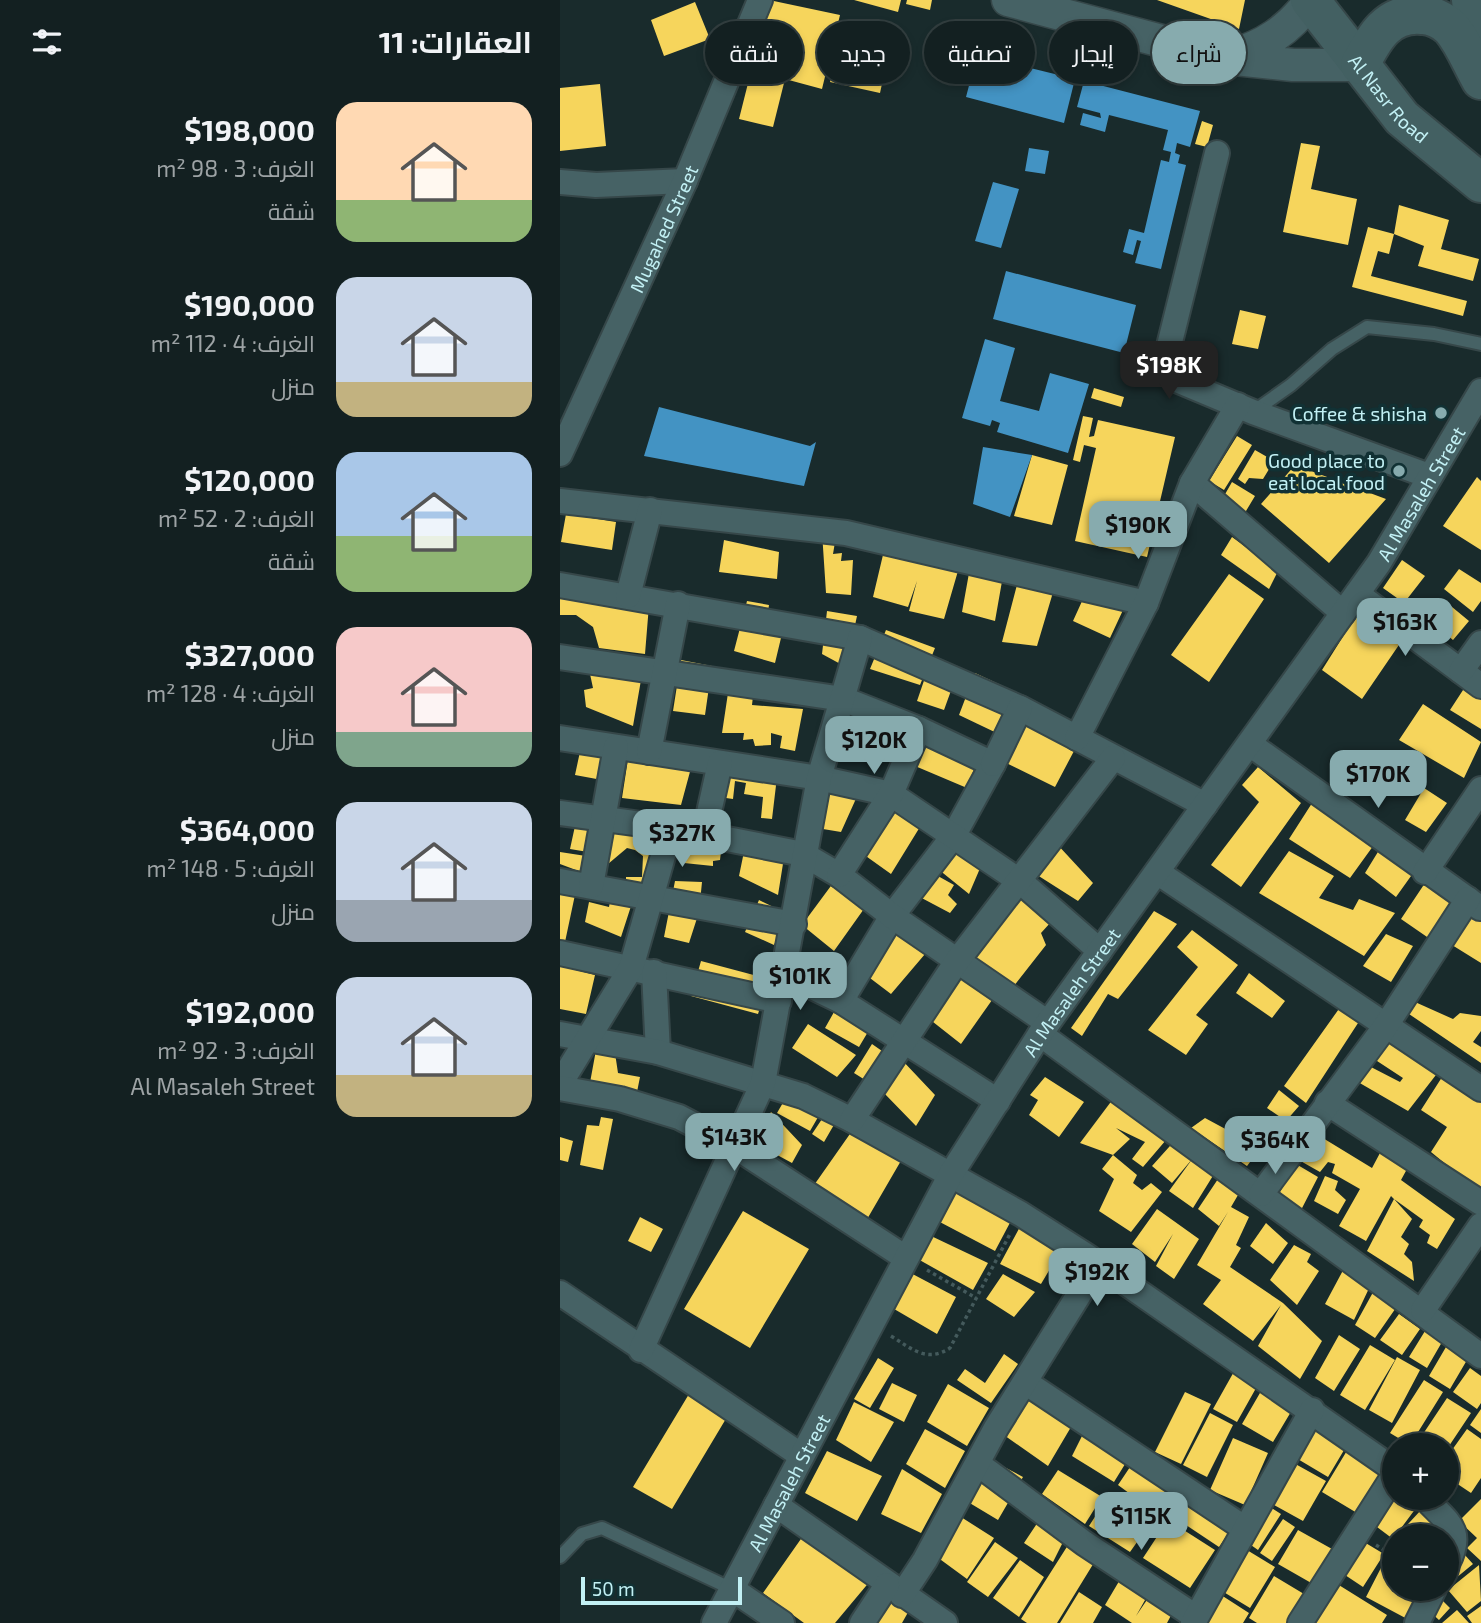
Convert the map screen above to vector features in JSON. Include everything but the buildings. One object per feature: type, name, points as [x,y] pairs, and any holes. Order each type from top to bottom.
[{"type":"main road","name":"Al Nasr Road","points":[[1310,0],[1402,118],[1481,183]]},
{"type":"main road","points":[[1471,0],[1481,80]]},
{"type":"main road","points":[[1360,65],[1374,38],[1388,22],[1409,14],[1431,15],[1450,26],[1481,80]]},
{"type":"street","name":"Mugahed Street","points":[[560,454],[685,181],[760,0]]},
{"type":"street","points":[[1246,50],[1270,40],[1292,22],[1310,0]]},
{"type":"street","points":[[1014,1],[1152,38]]},
{"type":"street","points":[[1246,60],[1293,65],[1360,65]]},
{"type":"street","points":[[1217,153],[1166,358],[1167,372],[1179,381],[1245,409],[1429,476]]},
{"type":"street","points":[[560,182],[596,185],[685,181]]},
{"type":"street","name":"Al Masaleh Street","points":[[715,1623],[951,1174],[1044,1029],[1251,745],[1379,563],[1481,391]]},
{"type":"street","points":[[1077,738],[1146,603],[1192,483],[1245,409]]},
{"type":"street","points":[[1192,483],[1350,603],[1471,679],[1481,643]]},
{"type":"street","points":[[560,501],[846,533],[1146,603]]},
{"type":"street","points":[[628,596],[650,510]]},
{"type":"street","points":[[560,585],[860,638],[923,663],[1020,708],[1205,805]]},
{"type":"street","points":[[649,752],[678,604]]},
{"type":"street","points":[[641,1350],[763,1083],[819,778],[860,638]]},
{"type":"street","points":[[560,657],[843,699],[919,729],[993,764]]},
{"type":"street","points":[[841,1001],[892,916],[954,835],[1020,708]]},
{"type":"street","points":[[839,875],[891,794],[919,729]]},
{"type":"street","points":[[560,738],[819,778],[891,794],[1021,882],[1101,951]]},
{"type":"street","points":[[1251,745],[1425,872],[1475,904],[1261,1194]]},
{"type":"street","points":[[591,886],[616,747]]},
{"type":"street","points":[[852,1120],[957,961],[1021,882],[1113,758]]},
{"type":"street","points":[[704,835],[720,763]]},
{"type":"street","points":[[1425,872],[1481,789]]},
{"type":"street","points":[[560,813],[671,828],[803,854],[839,875],[957,961],[1261,1194],[1423,1310],[1481,1356]]},
{"type":"street","points":[[658,1052],[642,970],[650,895],[671,828]]},
{"type":"street","points":[[1157,872],[1384,1027],[1481,1089]]},
{"type":"street","points":[[560,881],[650,895],[794,923]]},
{"type":"street","points":[[560,953],[779,1001]]},
{"type":"street","points":[[642,970],[586,1040],[560,1086],[678,1117],[734,1146],[906,1258]]},
{"type":"street","points":[[785,974],[841,1001],[998,1101]]},
{"type":"street","points":[[560,1034],[658,1052],[803,1096],[852,1120],[1021,1214],[1312,1410],[1382,1462]]},
{"type":"street","points":[[1327,1103],[1481,1203]]},
{"type":"street","points":[[1423,1310],[1481,1225]]},
{"type":"street","points":[[862,1623],[895,1590],[978,1464],[1098,1264]]},
{"type":"street","points":[[560,1293],[802,1456]]},
{"type":"street","points":[[1025,1382],[1244,1528]]},
{"type":"street","points":[[978,1464],[1194,1620],[1312,1410]]},
{"type":"street","points":[[1300,1623],[1382,1493]]},
{"type":"street","points":[[776,1505],[945,1623]]},
{"type":"street","points":[[1436,1510],[1449,1524]]},
{"type":"street","points":[[732,1589],[782,1623]]},
{"type":"street","points":[[1417,1623],[1428,1601]]},
{"type":"lane","points":[[1245,409],[1291,385],[1332,349],[1367,327],[1434,334],[1481,344]]},
{"type":"lane","points":[[560,1557],[582,1534],[602,1528],[732,1589]]},
{"type":"path","points":[[871,1325],[924,1356],[938,1356],[950,1348],[1021,1214]]},
{"type":"path","points":[[906,1258],[976,1298]]},
{"type":"place","name":"Coffee & shisha","points":[[1441,413]]},
{"type":"place","name":"Good place to eat local food","points":[[1399,471]]}]
